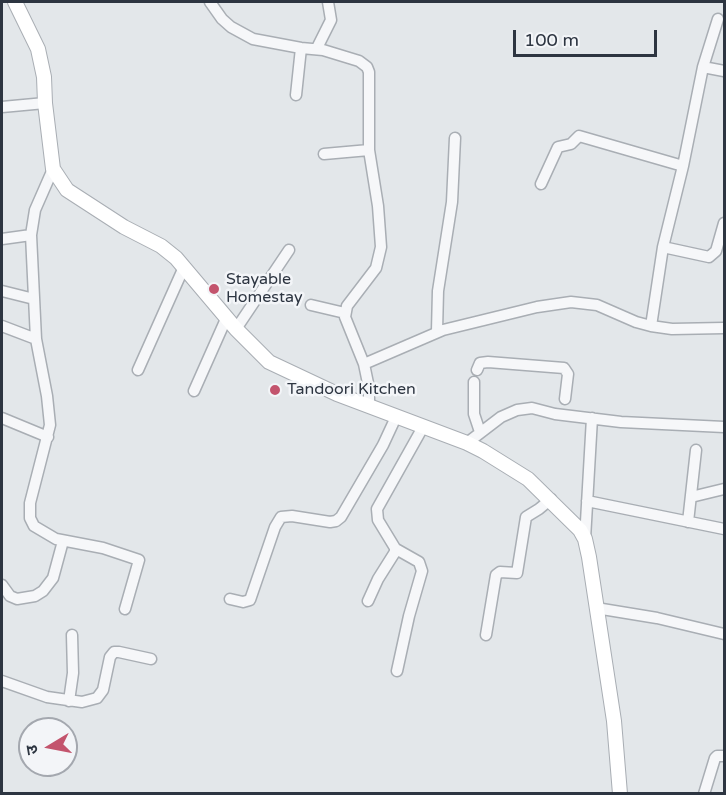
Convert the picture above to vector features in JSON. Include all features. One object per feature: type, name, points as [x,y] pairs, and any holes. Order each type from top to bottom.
[{"type":"street","points":[[15,2],[38,49],[44,77],[53,169],[67,190],[124,227],[161,246],[184,267],[258,353],[281,370],[337,394],[467,443],[517,470],[551,499],[580,530],[585,539]]},
{"type":"street","points":[[210,2],[222,19],[253,39],[301,48],[317,48],[359,62],[367,67],[369,150],[378,206],[381,247],[376,268],[347,306],[345,313],[363,364],[369,388],[369,405]]},
{"type":"street","points":[[317,48],[331,20],[328,2]]},
{"type":"street","points":[[651,326],[663,247],[683,166],[702,67],[718,19]]},
{"type":"street","points":[[296,95],[301,48]]},
{"type":"street","points":[[702,67],[724,71]]},
{"type":"street","points":[[2,107],[45,103]]},
{"type":"street","points":[[541,184],[558,147],[571,144],[579,136],[683,166]]},
{"type":"street","points":[[437,332],[438,291],[453,202],[454,138]]},
{"type":"street","points":[[324,154],[369,150]]},
{"type":"street","points":[[53,169],[35,210],[31,235],[36,339],[50,425],[30,503],[30,518],[34,526],[63,541],[103,548],[139,560],[125,609]]},
{"type":"street","points":[[663,247],[706,257],[714,255],[720,251],[724,223]]},
{"type":"street","points":[[2,239],[31,235]]},
{"type":"street","points":[[194,392],[231,324],[289,250]]},
{"type":"street","points":[[138,370],[184,267]]},
{"type":"street","points":[[2,291],[34,299]]},
{"type":"street","points":[[363,364],[437,332],[537,307],[581,302],[597,305],[651,326],[672,329],[724,328]]},
{"type":"street","points":[[311,305],[345,313]]},
{"type":"street","points":[[2,326],[36,339]]},
{"type":"street","points":[[477,370],[480,363],[488,362],[564,368],[568,377],[565,399]]},
{"type":"street","points":[[474,382],[474,414],[480,432]]},
{"type":"street","points":[[467,443],[501,417],[517,410],[531,408],[555,414],[655,425],[724,427]]},
{"type":"street","points":[[230,599],[243,602],[250,600],[275,526],[281,517],[292,516],[330,522],[341,517],[383,445],[396,417]]},
{"type":"street","points":[[2,418],[48,437]]},
{"type":"street","points":[[592,418],[585,539],[614,721],[620,794]]},
{"type":"street","points":[[397,671],[422,571],[419,562],[396,549],[378,520],[376,512],[423,427]]},
{"type":"street","points":[[688,522],[696,450]]},
{"type":"street","points":[[691,497],[724,489]]},
{"type":"street","points":[[486,635],[496,575],[500,572],[518,573],[526,517],[551,499]]},
{"type":"street","points":[[587,501],[724,529]]},
{"type":"street","points":[[2,585],[10,597],[17,599],[44,591],[53,579],[63,541]]},
{"type":"street","points":[[368,601],[396,549]]},
{"type":"street","points":[[596,608],[657,618],[724,634]]},
{"type":"street","points":[[69,701],[73,673],[72,635]]},
{"type":"street","points":[[2,681],[47,697],[82,702],[100,695],[110,657],[114,652],[151,659]]},
{"type":"street","points":[[704,794],[715,758],[724,756]]},
{"type":"place","name":"Stayable Homestay","points":[[214,289]]},
{"type":"place","name":"Tandoori Kitchen","points":[[275,390]]}]
